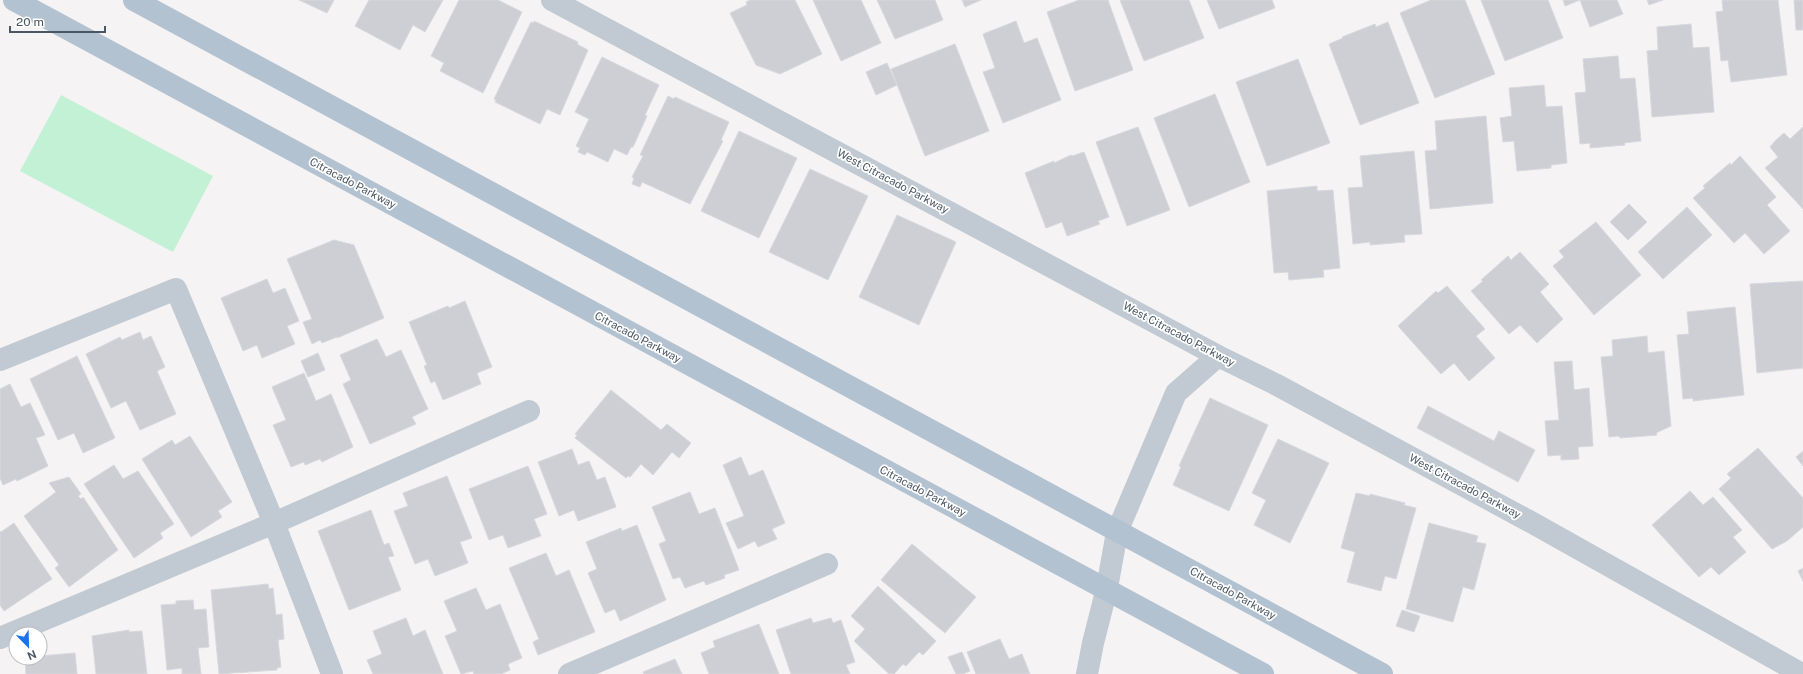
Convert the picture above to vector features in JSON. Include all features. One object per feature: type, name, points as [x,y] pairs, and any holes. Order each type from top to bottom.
[{"type":"main road","name":"Citracado Parkway","points":[[14,0],[1107,588],[1263,674]]},
{"type":"main road","name":"Citracado Parkway","points":[[134,0],[1382,674]]},
{"type":"street","name":"West Citracado Parkway","points":[[552,0],[1218,356],[1275,384],[1529,521],[1802,674]]},
{"type":"street","points":[[0,360],[176,289],[274,523],[332,674]]},
{"type":"street","points":[[1087,674],[1107,588],[1117,532],[1176,393],[1218,356]]},
{"type":"street","points":[[0,638],[274,523],[529,411]]},
{"type":"street","points":[[569,674],[827,564]]},
{"type":"green space","points":[[61,95],[213,176],[173,252],[20,171]]},
{"type":"building","points":[[299,0],[334,0],[327,13]]},
{"type":"building","points":[[369,0],[443,0],[425,32],[413,25],[400,50],[355,26]]},
{"type":"building","points":[[459,0],[498,0],[522,12],[483,93],[440,71],[444,63],[431,56]]},
{"type":"building","points":[[750,0],[795,0],[822,54],[780,74],[756,65],[730,13],[747,5],[746,2]]},
{"type":"building","points":[[813,0],[861,0],[881,43],[841,61]]},
{"type":"building","points":[[877,0],[935,0],[943,20],[895,39]]},
{"type":"building","points":[[962,0],[981,0],[965,7]]},
{"type":"building","points":[[1079,0],[1108,0],[1133,70],[1075,91],[1047,12]]},
{"type":"building","points":[[1120,0],[1189,0],[1204,38],[1144,61]]},
{"type":"building","points":[[1207,0],[1272,0],[1275,8],[1219,29]]},
{"type":"building","points":[[1431,0],[1465,0],[1495,74],[1435,98],[1400,13]]},
{"type":"building","points":[[1481,0],[1548,0],[1563,38],[1505,61]]},
{"type":"building","points":[[1563,0],[1580,0],[1565,6]]},
{"type":"building","points":[[1580,0],[1617,0],[1623,14],[1590,27]]},
{"type":"building","points":[[1647,0],[1663,0],[1649,5]]},
{"type":"building","points":[[1722,0],[1778,0],[1787,75],[1731,82],[1728,60],[1721,61],[1716,12],[1723,11]]},
{"type":"building","points":[[1794,0],[1803,0],[1803,30],[1796,30]]},
{"type":"building","points":[[534,21],[578,42],[577,44],[588,50],[560,115],[547,109],[540,124],[495,102],[496,100],[494,99],[531,22],[534,23]]},
{"type":"building","points":[[1016,21],[1024,43],[1037,38],[1061,100],[1003,123],[983,72],[995,68],[983,34]]},
{"type":"building","points":[[1388,22],[1419,103],[1360,125],[1329,44],[1343,38],[1342,37],[1375,24],[1376,27]]},
{"type":"building","points":[[1691,24],[1693,48],[1709,47],[1714,112],[1652,117],[1647,51],[1658,50],[1657,27]]},
{"type":"building","points":[[955,44],[989,131],[925,156],[891,69]]},
{"type":"building","points":[[1618,56],[1620,79],[1635,78],[1641,141],[1624,143],[1625,145],[1590,148],[1590,143],[1580,144],[1575,93],[1586,92],[1583,59]]},
{"type":"building","points":[[602,57],[659,85],[645,115],[647,116],[633,147],[631,147],[627,155],[614,149],[608,162],[587,152],[585,155],[578,152],[580,148],[576,146],[589,119],[575,112]]},
{"type":"building","points":[[1298,59],[1330,143],[1267,166],[1236,82]]},
{"type":"building","points":[[887,63],[897,85],[876,95],[866,72]]},
{"type":"building","points":[[1544,85],[1546,107],[1562,106],[1567,163],[1551,165],[1551,168],[1517,171],[1514,141],[1503,142],[1500,118],[1512,116],[1509,88]]},
{"type":"building","points":[[1215,94],[1250,182],[1189,207],[1154,118]]},
{"type":"building","points":[[668,96],[674,99],[675,97],[729,122],[721,140],[723,141],[690,204],[642,182],[640,187],[632,184],[634,178],[632,177],[643,156],[640,155]]},
{"type":"building","points":[[1486,116],[1493,203],[1430,209],[1425,151],[1437,150],[1435,121]]},
{"type":"building","points":[[1138,127],[1170,210],[1127,226],[1096,142]]},
{"type":"building","points":[[1803,127],[1803,209],[1765,168],[1778,157],[1770,147],[1775,141],[1784,133],[1790,139]]},
{"type":"building","points":[[739,131],[797,158],[759,238],[701,211]]},
{"type":"building","points":[[1414,151],[1422,234],[1404,235],[1405,242],[1370,245],[1370,242],[1353,244],[1348,188],[1363,187],[1360,156]]},
{"type":"building","points":[[1084,152],[1109,217],[1098,221],[1100,224],[1067,236],[1062,222],[1046,228],[1025,173],[1054,161],[1054,163],[1071,155]]},
{"type":"building","points":[[1740,156],[1776,197],[1767,205],[1790,231],[1764,254],[1745,233],[1734,243],[1693,198],[1705,188],[1703,186],[1730,163],[1731,165]]},
{"type":"building","points":[[810,169],[868,196],[828,280],[769,252]]},
{"type":"building","points":[[1317,186],[1317,191],[1333,190],[1340,268],[1323,270],[1324,277],[1289,280],[1288,272],[1274,273],[1267,191]]},
{"type":"building","points":[[1629,204],[1647,222],[1628,240],[1610,222]]},
{"type":"building","points":[[1687,207],[1712,235],[1663,279],[1638,252]]},
{"type":"building","points":[[897,215],[956,242],[919,325],[859,297]]},
{"type":"building","points":[[1596,222],[1641,275],[1594,315],[1553,266],[1564,257],[1559,251]]},
{"type":"building","points":[[334,240],[354,245],[384,318],[337,338],[322,343],[320,340],[312,344],[303,322],[312,319],[287,259]]},
{"type":"building","points":[[1520,252],[1549,284],[1540,292],[1563,319],[1537,343],[1520,325],[1509,334],[1471,291],[1508,256],[1511,260]]},
{"type":"building","points":[[267,279],[273,293],[285,288],[299,321],[287,326],[295,344],[262,358],[257,345],[243,351],[221,298]]},
{"type":"building","points":[[1803,281],[1803,368],[1757,373],[1750,284]]},
{"type":"building","points":[[1447,286],[1485,329],[1476,336],[1495,358],[1469,381],[1454,363],[1441,374],[1398,326],[1436,291],[1438,293]]},
{"type":"building","points":[[465,301],[492,367],[477,373],[481,384],[443,400],[435,381],[431,383],[424,366],[427,365],[409,322],[448,306],[449,308]]},
{"type":"building","points":[[1735,307],[1744,395],[1693,401],[1693,398],[1683,399],[1677,335],[1689,334],[1687,312]]},
{"type":"building","points":[[140,332],[143,340],[151,336],[165,367],[157,371],[176,414],[140,430],[126,401],[111,408],[86,354],[120,337],[122,340]]},
{"type":"building","points":[[1647,336],[1648,353],[1664,351],[1671,426],[1656,433],[1657,435],[1620,438],[1619,436],[1609,437],[1601,357],[1613,356],[1612,340]]},
{"type":"building","points":[[377,339],[386,357],[401,350],[428,409],[412,417],[416,424],[370,444],[343,384],[351,380],[340,355]]},
{"type":"building","points":[[318,353],[325,370],[308,377],[301,361]]},
{"type":"building","points":[[77,356],[115,438],[83,453],[74,433],[58,440],[30,379]]},
{"type":"building","points":[[1572,361],[1574,390],[1589,388],[1593,446],[1578,447],[1579,459],[1561,460],[1561,455],[1548,456],[1545,421],[1559,420],[1554,362]]},
{"type":"building","points":[[304,373],[316,401],[331,394],[353,447],[322,462],[320,459],[305,465],[304,462],[291,467],[273,425],[286,420],[272,387]]},
{"type":"building","points":[[10,384],[21,407],[30,403],[45,435],[36,438],[48,466],[17,481],[16,479],[3,485],[0,478],[0,389]]},
{"type":"building","points":[[611,390],[661,430],[667,424],[691,443],[679,458],[672,452],[653,475],[641,464],[630,477],[628,476],[626,478],[575,438],[577,435],[575,434]]},
{"type":"building","points":[[1210,398],[1268,425],[1229,511],[1173,485],[1181,467],[1179,466]]},
{"type":"building","points":[[1428,406],[1494,441],[1499,431],[1535,450],[1518,482],[1417,428]]},
{"type":"building","points":[[190,436],[232,502],[218,511],[222,517],[191,537],[142,459],[172,440],[175,445]]},
{"type":"building","points":[[1278,439],[1329,463],[1290,543],[1254,525],[1266,500],[1252,493]]},
{"type":"building","points":[[1758,448],[1803,498],[1803,527],[1787,541],[1772,549],[1719,489],[1731,478],[1727,474]]},
{"type":"building","points":[[572,449],[578,465],[589,461],[597,480],[605,477],[616,507],[578,521],[574,510],[559,516],[538,462]]},
{"type":"building","points":[[1803,451],[1803,466],[1796,457]]},
{"type":"building","points":[[741,457],[749,476],[763,470],[785,523],[772,529],[777,539],[758,547],[755,541],[738,549],[726,523],[744,516],[723,465]]},
{"type":"building","points":[[114,465],[123,479],[138,471],[174,524],[160,533],[163,538],[134,558],[84,484]]},
{"type":"building","points":[[528,466],[547,514],[534,519],[541,536],[508,548],[503,535],[489,540],[469,489]]},
{"type":"building","points":[[447,476],[472,538],[460,542],[468,563],[435,576],[428,559],[415,564],[394,511],[408,506],[403,493]]},
{"type":"building","points":[[69,477],[81,494],[78,496],[81,499],[83,497],[118,550],[69,587],[55,568],[59,565],[24,516],[56,492],[49,483]]},
{"type":"building","points":[[1690,491],[1703,505],[1713,497],[1742,530],[1733,537],[1746,552],[1719,575],[1711,567],[1699,577],[1652,525]]},
{"type":"building","points":[[690,492],[699,514],[715,508],[739,570],[724,575],[725,578],[706,585],[704,581],[685,588],[680,577],[673,579],[659,544],[666,541],[652,507]]},
{"type":"building","points":[[1356,493],[1370,496],[1370,494],[1405,503],[1404,505],[1416,508],[1396,579],[1385,576],[1381,591],[1347,582],[1355,552],[1341,548]]},
{"type":"building","points":[[371,510],[384,545],[389,543],[394,556],[388,557],[401,590],[349,610],[318,531]]},
{"type":"building","points":[[14,523],[52,579],[4,611],[0,605],[0,531],[1,532]]},
{"type":"building","points":[[1429,523],[1478,536],[1476,542],[1486,544],[1474,590],[1463,587],[1453,622],[1406,609]]},
{"type":"building","points":[[637,525],[666,600],[620,621],[615,609],[605,613],[588,573],[597,569],[586,542],[621,528],[622,531]]},
{"type":"building","points":[[912,544],[976,597],[945,633],[881,580]]},
{"type":"building","points":[[546,553],[556,576],[569,570],[595,632],[538,655],[533,642],[539,639],[509,568]]},
{"type":"building","points":[[1803,568],[1803,581],[1798,571]]},
{"type":"building","points":[[268,584],[269,589],[273,588],[276,615],[282,614],[284,639],[278,640],[281,667],[277,668],[277,670],[219,674],[211,590]]},
{"type":"building","points":[[878,586],[936,641],[923,655],[919,652],[906,666],[903,664],[894,674],[889,674],[854,641],[865,629],[851,616]]},
{"type":"building","points":[[476,588],[486,610],[500,604],[522,658],[508,664],[510,670],[501,674],[474,674],[473,671],[461,674],[445,636],[457,631],[444,601]]},
{"type":"building","points":[[193,600],[194,610],[206,609],[209,647],[198,648],[201,674],[182,674],[182,668],[167,670],[161,605],[176,604],[176,601]]},
{"type":"building","points":[[1402,610],[1420,616],[1414,632],[1396,626]]},
{"type":"building","points":[[406,618],[413,636],[425,630],[443,674],[373,674],[367,660],[382,654],[373,631]]},
{"type":"building","points":[[811,618],[813,623],[831,618],[833,623],[841,620],[855,662],[846,665],[850,674],[791,674],[776,630]]},
{"type":"building","points":[[759,624],[779,674],[709,674],[701,653],[715,647],[713,641]]},
{"type":"building","points":[[129,630],[129,632],[142,631],[147,674],[96,674],[92,636]]},
{"type":"building","points":[[1000,639],[1009,659],[1022,654],[1030,674],[976,674],[967,652]]},
{"type":"building","points":[[962,652],[970,671],[963,674],[956,674],[948,657]]},
{"type":"building","points":[[75,653],[77,674],[26,674],[26,666],[48,666],[48,655]]},
{"type":"building","points":[[675,659],[682,674],[644,674],[643,672]]}]
